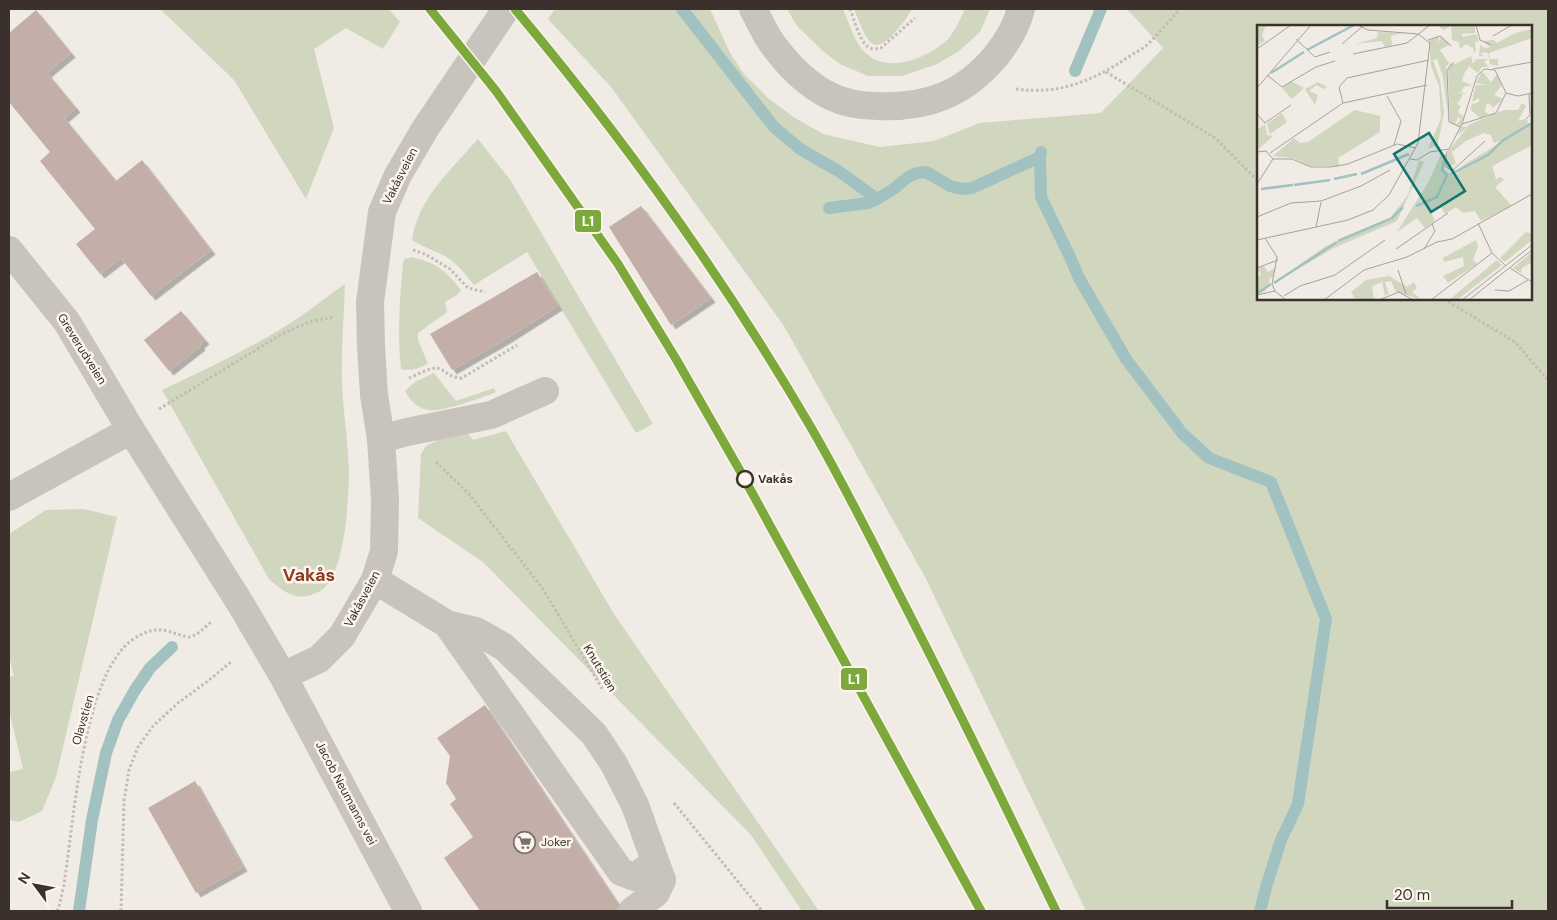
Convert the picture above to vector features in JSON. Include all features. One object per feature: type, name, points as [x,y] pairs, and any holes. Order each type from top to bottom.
[{"type":"street","name":"Vakåsveien","points":[[284,676],[319,659],[342,636],[375,580],[384,551],[385,500],[381,439],[374,395],[370,302],[382,212],[398,175],[425,129],[506,9]]},
{"type":"street","points":[[753,9],[773,45],[802,77],[831,97],[861,106],[900,107],[937,99],[964,86],[982,72],[1005,44],[1021,9]]},
{"type":"street","name":"Greverudveien","points":[[9,250],[67,322],[131,430]]},
{"type":"street","points":[[381,439],[407,432],[491,416],[545,391]]},
{"type":"street","points":[[9,497],[131,430],[284,676]]},
{"type":"street","points":[[375,580],[446,624],[476,631],[504,647],[594,734],[614,764],[635,806],[662,880],[656,893],[632,911]]},
{"type":"street","points":[[446,624],[620,872],[634,877],[649,867],[662,880]]},
{"type":"street","name":"Jacob Neumanns vei","points":[[284,676],[408,911]]},
{"type":"path","points":[[850,9],[862,38],[867,46],[874,49],[881,48],[915,18]]},
{"type":"path","points":[[982,72],[1010,88],[1029,91],[1056,89],[1088,81],[1106,72],[1148,44],[1180,9]]},
{"type":"path","points":[[1106,72],[1215,138],[1257,180]]},
{"type":"path","points":[[408,249],[425,254],[450,269],[468,288],[485,292]]},
{"type":"path","points":[[1446,300],[1515,342],[1548,380]]},
{"type":"path","points":[[131,430],[162,407],[282,334],[312,321],[334,317],[346,307],[370,302]]},
{"type":"path","points":[[374,395],[436,368],[455,378],[462,378],[517,345]]},
{"type":"path","name":"Knutstien","points":[[435,461],[469,494],[543,589],[605,694]]},
{"type":"path","name":"Olavstien","points":[[57,911],[65,878],[82,756],[96,705],[112,664],[130,642],[145,632],[160,629],[187,637],[195,635],[214,620]]},
{"type":"path","points":[[121,911],[124,801],[129,770],[138,747],[153,726],[178,703],[235,658]]},
{"type":"path","points":[[670,798],[762,911]]},
{"type":"green space","points":[[160,9],[389,9],[400,22],[383,49],[346,28],[314,49],[334,128],[306,199],[234,80]]},
{"type":"green space","points":[[555,9],[710,9],[730,53],[744,74],[768,98],[795,118],[823,134],[880,147],[934,141],[980,123],[1101,113],[1163,48],[1127,9],[1548,9],[1548,911],[1086,911],[925,577],[784,326],[611,87],[548,19]]},
{"type":"green space","points":[[787,9],[843,9],[853,34],[863,51],[877,60],[897,63],[918,58],[945,42],[954,31],[965,9],[990,9],[980,32],[959,51],[937,64],[902,76],[868,76],[840,64],[824,52],[797,26]]},
{"type":"green space","points":[[854,9],[912,9],[895,32],[878,45],[873,44],[867,38]]},
{"type":"green space","points":[[478,139],[511,181],[653,424],[636,433],[527,252],[474,285],[461,269],[449,259],[412,240],[415,225],[429,197],[447,173]]},
{"type":"green space","points":[[411,257],[440,268],[461,290],[457,295],[445,302],[447,312],[418,333],[418,340],[428,364],[408,370],[401,369],[399,316],[403,262]]},
{"type":"green space","points":[[345,284],[342,382],[349,477],[344,536],[341,552],[330,580],[323,589],[301,597],[289,594],[269,579],[162,390],[268,337]]},
{"type":"green space","points":[[434,373],[456,401],[494,388],[496,392],[452,407],[435,410],[424,409],[414,403],[405,391],[415,382]]},
{"type":"green space","points":[[462,427],[473,440],[506,431],[614,614],[819,911],[802,911],[751,835],[483,562],[418,518],[421,454],[426,446]]},
{"type":"green space","points":[[84,509],[117,517],[56,777],[42,811],[19,822],[9,820],[9,772],[23,769],[9,710],[9,677],[14,676],[9,656],[9,534],[46,510]]},
{"type":"building","points":[[36,10],[71,53],[47,73],[76,108],[64,118],[116,181],[142,160],[211,250],[151,296],[121,258],[100,274],[76,244],[95,229],[40,161],[50,152],[9,102],[9,33]]},
{"type":"building","points":[[641,206],[711,298],[671,325],[609,227]]},
{"type":"building","points":[[537,272],[558,306],[452,370],[430,334]]},
{"type":"building","points":[[181,311],[205,340],[200,344],[201,346],[169,371],[144,340]]},
{"type":"building","points":[[485,705],[618,904],[617,911],[480,911],[444,858],[473,837],[450,804],[456,799],[446,783],[450,756],[437,738]]},
{"type":"building","points":[[195,781],[243,867],[196,893],[148,808]]},
{"type":"waterway","points":[[682,9],[774,127],[800,149],[840,172],[877,199],[908,177],[917,173],[926,172],[950,186],[962,189],[972,188],[1040,157]]},
{"type":"waterway","points":[[1075,71],[1101,9]]},
{"type":"waterway","points":[[1041,152],[1041,197],[1079,278],[1126,359],[1182,433],[1209,458],[1271,482],[1326,619],[1298,804],[1281,840],[1260,911]]},
{"type":"waterway","points":[[829,208],[868,203],[877,199]]},
{"type":"waterway","points":[[79,911],[92,820],[106,753],[118,720],[135,690],[150,668],[172,647]]},
{"type":"transit line","name":"L1","points":[[430,9],[496,91],[618,264],[676,359],[739,469],[981,911]]},
{"type":"transit line","name":"L1","points":[[515,9],[595,108],[671,210],[742,315],[809,424],[854,505],[917,628],[1056,911]]},
{"type":"place","name":"Vakås","points":[[745,479]]},
{"type":"place","name":"Joker","points":[[525,842]]},
{"type":"district","name":"Vakås","points":[[309,575]]}]
